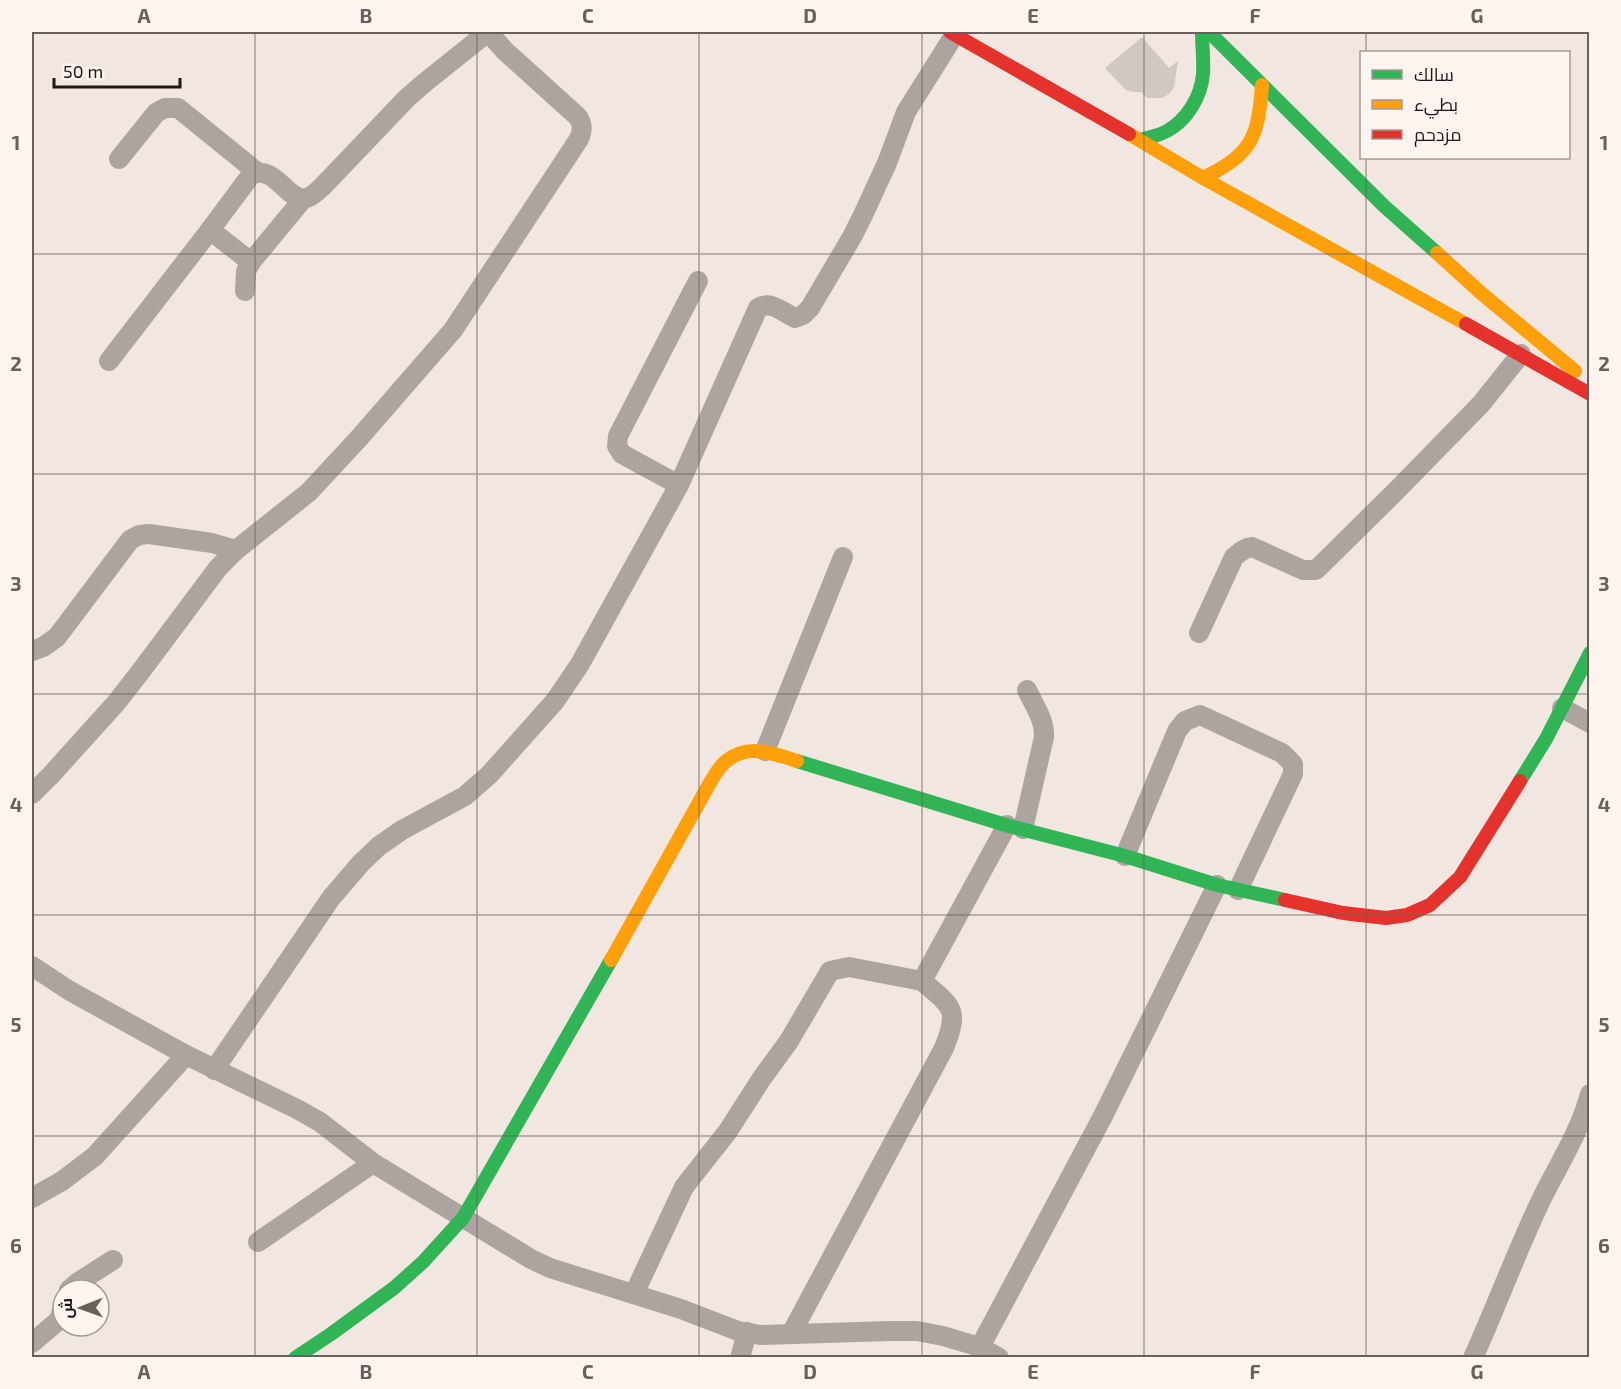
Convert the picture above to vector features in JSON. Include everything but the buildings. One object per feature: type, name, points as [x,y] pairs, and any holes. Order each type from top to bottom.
[{"type":"street","points":[[32,794],[116,703],[218,568],[236,550],[309,492],[453,330],[579,139],[581,121],[505,51],[488,32],[423,84],[321,187],[303,199],[251,262],[246,272],[245,291]]},
{"type":"street","points":[[1140,140],[1173,128],[1194,104],[1201,88],[1203,74],[1202,32]]},
{"type":"street","points":[[1209,32],[1384,206],[1590,385]]},
{"type":"street","points":[[214,1070],[331,898],[361,863],[379,846],[402,830],[465,796],[489,775],[555,701],[580,664],[679,485],[758,308],[770,304],[795,318],[803,315],[810,308],[863,215],[887,163],[906,112],[953,33],[1203,178],[1590,394]]},
{"type":"street","points":[[1203,178],[1231,164],[1248,146],[1259,120],[1262,85]]},
{"type":"street","points":[[119,159],[156,113],[165,108],[178,108],[257,172]]},
{"type":"street","points":[[109,360],[250,175],[262,172],[271,176],[298,198],[303,199]]},
{"type":"street","points":[[210,230],[251,262]]},
{"type":"street","points":[[679,485],[622,454],[617,446],[618,436],[698,281]]},
{"type":"street","points":[[1199,633],[1234,557],[1246,548],[1252,547],[1303,570],[1316,570],[1481,404],[1521,354]]},
{"type":"street","points":[[32,651],[43,647],[57,637],[130,540],[139,535],[149,534],[212,543],[236,550]]},
{"type":"street","points":[[765,751],[843,556]]},
{"type":"street","points":[[295,1358],[394,1288],[423,1262],[463,1218],[561,1049],[711,781],[723,763],[739,752],[765,751],[1015,827],[1125,856],[1217,885],[1344,913],[1386,918],[1407,915],[1430,905],[1460,877],[1546,739],[1590,653]]},
{"type":"street","points":[[922,981],[1015,827],[1044,729],[1027,690]]},
{"type":"street","points":[[1562,708],[1590,723]]},
{"type":"street","points":[[1125,856],[1177,731],[1185,722],[1200,715],[1282,753],[1293,764],[1293,774],[1238,890]]},
{"type":"street","points":[[980,1347],[1103,1116],[1217,885]]},
{"type":"street","points":[[32,966],[70,991],[186,1055],[320,1122],[373,1163],[531,1259],[550,1268],[681,1309],[738,1331],[760,1335],[917,1331],[980,1347],[999,1358]]},
{"type":"street","points":[[634,1294],[684,1187],[728,1131],[789,1041],[830,971],[849,968],[922,981],[947,1003],[953,1017],[952,1028],[944,1048],[791,1334]]},
{"type":"street","points":[[32,1198],[62,1181],[95,1155],[186,1055]]},
{"type":"street","points":[[1473,1358],[1543,1197],[1582,1120],[1590,1094]]},
{"type":"street","points":[[258,1242],[373,1163]]},
{"type":"street","points":[[85,1278],[113,1260]]},
{"type":"street","points":[[32,1343],[51,1327]]},
{"type":"street","points":[[740,1358],[747,1332]]},
{"type":"traffic: fast","points":[[1140,140],[1167,131],[1181,121],[1192,107],[1202,83],[1202,32]]},
{"type":"traffic: fast","points":[[1209,32],[1384,206],[1437,253]]},
{"type":"traffic: fast","points":[[1520,781],[1546,739],[1590,653]]},
{"type":"traffic: fast","points":[[797,761],[1009,826],[1125,856],[1217,885],[1285,900]]},
{"type":"traffic: fast","points":[[295,1358],[394,1288],[423,1262],[463,1218],[611,960]]},
{"type":"traffic: slow","points":[[1203,178],[1232,161],[1249,142],[1258,119],[1262,85]]},
{"type":"traffic: slow","points":[[1129,134],[1203,178],[1466,324]]},
{"type":"traffic: slow","points":[[1437,253],[1481,293],[1575,371]]},
{"type":"traffic: slow","points":[[611,960],[711,781],[723,764],[733,756],[751,751],[760,751],[797,761]]},
{"type":"traffic: jam","points":[[950,32],[1129,134]]},
{"type":"traffic: jam","points":[[1466,324],[1590,394]]},
{"type":"traffic: jam","points":[[1285,900],[1343,913],[1386,918],[1407,915],[1430,905],[1460,877],[1520,781]]}]
